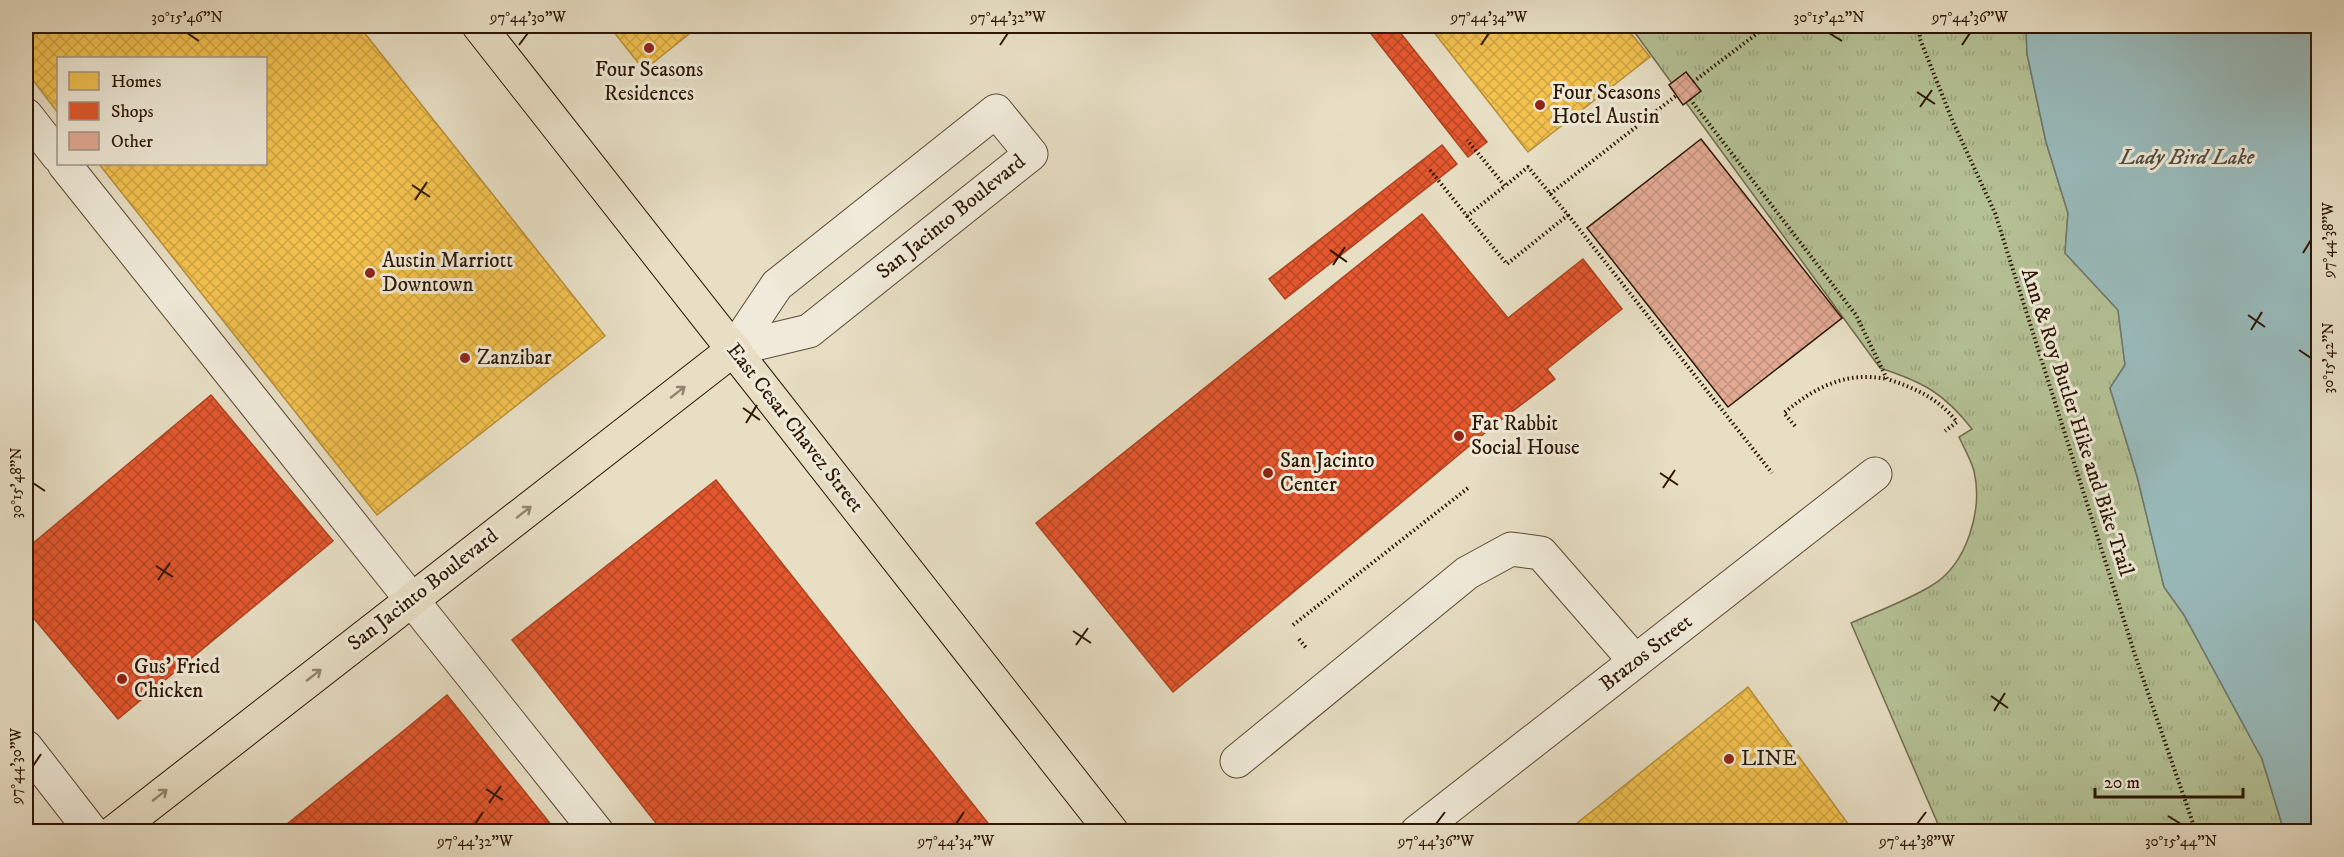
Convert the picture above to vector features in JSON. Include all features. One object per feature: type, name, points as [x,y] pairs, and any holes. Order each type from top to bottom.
[{"type":"main road","name":"East Cesar Chavez Street","points":[[478,26],[1112,831]]},
{"type":"main road","name":"San Jacinto Boulevard","points":[[114,831],[734,349]]},
{"type":"street","name":"San Jacinto Boulevard","points":[[996,111],[1031,154],[809,331],[734,349],[777,285],[996,111]]},
{"type":"street","points":[[26,115],[57,155]]},
{"type":"street","points":[[65,165],[597,831]]},
{"type":"street","name":"Brazos Street","points":[[1417,831],[1875,474]]},
{"type":"street","points":[[1237,761],[1467,573],[1511,549],[1541,553],[1635,661]]},
{"type":"street","points":[[26,747],[92,831]]},
{"type":"path","points":[[1693,82],[1766,26]]},
{"type":"path","name":"Ann & Roy Butler Hike and Bike Trail","points":[[1919,26],[1920,39],[1949,111],[1995,213],[2135,655],[2196,831]]},
{"type":"path","points":[[1550,194],[1677,95]]},
{"type":"path","points":[[1690,99],[1856,315],[1887,378]]},
{"type":"path","points":[[1467,140],[1504,186]]},
{"type":"path","points":[[1467,216],[1528,167],[1772,473]]},
{"type":"path","points":[[1430,170],[1508,264],[1568,215]]},
{"type":"path","points":[[1795,426],[1784,413],[1812,392],[1849,377],[1887,378],[1916,388],[1948,411],[1958,422],[1945,431]]},
{"type":"path","points":[[1293,625],[1468,488]]},
{"type":"green space","points":[[1630,26],[2026,26],[2027,54],[2046,142],[2068,213],[2065,253],[2118,310],[2125,365],[2110,388],[2137,476],[2164,587],[2184,615],[2262,759],[2284,831],[1941,831],[1851,623],[1931,586],[1944,577],[1963,551],[1974,519],[1976,486],[1974,471],[1959,437],[1972,429],[1952,406],[1932,390],[1909,378],[1880,368]]},
{"type":"water","name":"Lady Bird Lake","points":[[2026,26],[2318,26],[2318,831],[2284,831],[2262,759],[2184,615],[2164,587],[2137,476],[2110,388],[2125,365],[2118,310],[2065,253],[2068,213],[2046,142],[2027,54]]},
{"type":"building: Homes","name":"Austin Marriott Downtown","points":[[26,26],[359,26],[605,336],[377,515],[100,165],[267,165],[267,57],[57,57],[57,112],[26,71]]},
{"type":"building: Homes","name":"Four Seasons Residences","points":[[609,26],[699,26],[644,70]]},
{"type":"building: Homes","name":"Four Seasons Hotel Austin","points":[[1429,26],[1625,26],[1650,57],[1528,152]]},
{"type":"building: Homes","name":"LINE","points":[[1748,687],[1854,832],[1566,832]]},
{"type":"building: Shops","points":[[1365,26],[1395,26],[1487,142],[1468,157]]},
{"type":"building: Shops","points":[[1442,145],[1457,164],[1285,299],[1269,279]]},
{"type":"building: Shops","name":"San Jacinto Center","points":[[1422,214],[1508,318],[1583,259],[1622,309],[1547,369],[1555,379],[1497,423],[1173,692],[1036,523]]},
{"type":"building: Shops","points":[[211,395],[333,541],[118,719],[26,609],[26,549]]},
{"type":"building: Shops","points":[[716,480],[995,832],[663,832],[512,640]]},
{"type":"building: Shops","points":[[447,695],[557,832],[277,832],[402,732]]},
{"type":"building: Other","points":[[1686,72],[1701,91],[1683,105],[1669,85]]},
{"type":"building: Other","points":[[1701,139],[1842,318],[1728,407],[1587,228]]},
{"type":"place","name":"Four Seasons Residences","points":[[649,48]]},
{"type":"place","name":"Four Seasons Hotel Austin","points":[[1540,105]]},
{"type":"place","name":"Austin Marriott Downtown","points":[[370,273]]},
{"type":"place","name":"Zanzibar","points":[[465,358]]},
{"type":"place","name":"Fat Rabbit Social House","points":[[1459,436]]},
{"type":"place","name":"San Jacinto Center","points":[[1268,473]]},
{"type":"place","name":"Gus' Fried Chicken","points":[[122,679]]},
{"type":"place","name":"LINE","points":[[1729,759]]}]
